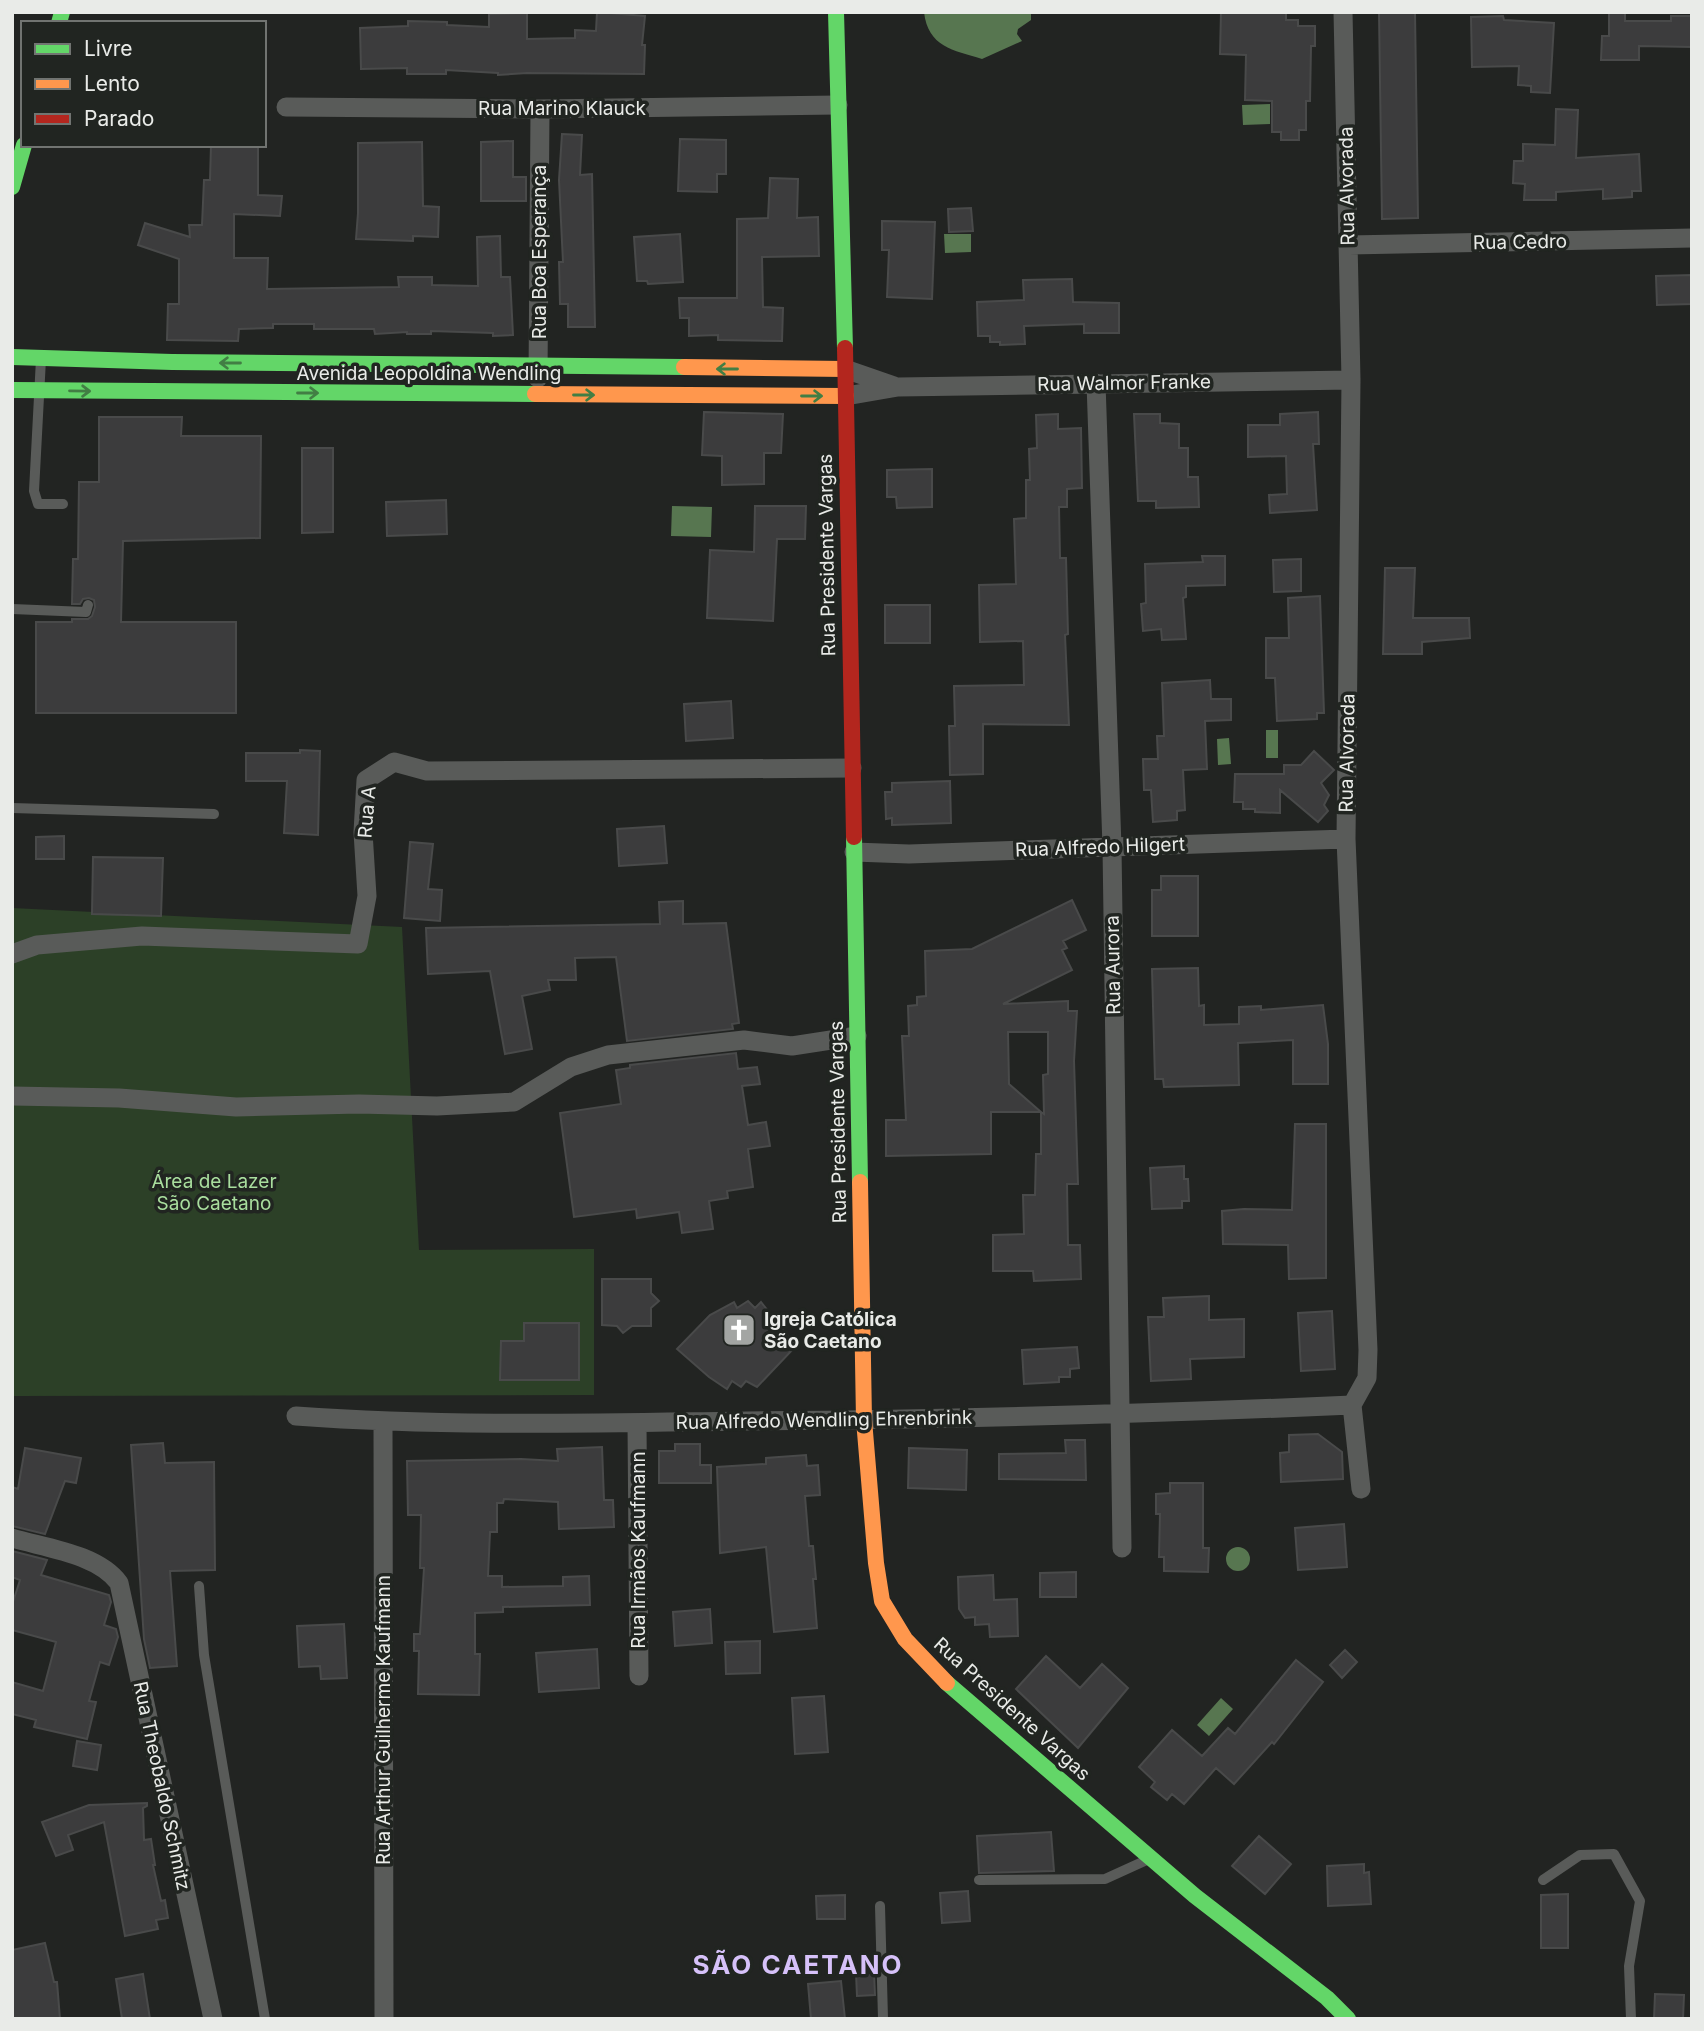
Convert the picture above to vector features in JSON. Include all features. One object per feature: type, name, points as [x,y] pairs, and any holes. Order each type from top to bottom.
[{"type":"main road","name":"Rua Presidente Vargas","points":[[836,12],[846,396],[864,1420],[876,1563],[882,1601],[905,1639],[940,1677],[1150,1858],[1326,1998],[1348,2019]]},
{"type":"main road","points":[[12,187],[23,147]]},
{"type":"main road","name":"Avenida Leopoldina Wendling","points":[[12,357],[538,367],[845,369]]},
{"type":"main road","name":"Avenida Leopoldina Wendling","points":[[12,390],[846,396]]},
{"type":"street","name":"Rua Alvorada","points":[[1343,12],[1351,380],[1346,839],[1368,1350],[1367,1378],[1352,1405]]},
{"type":"street","name":"Rua Marino Klauck","points":[[286,107],[540,109],[838,105]]},
{"type":"street","name":"Rua Boa Esperança","points":[[538,395],[540,109]]},
{"type":"street","name":"Rua Cedro","points":[[1349,245],[1692,238]]},
{"type":"street","name":"Rua Walmor Franke","points":[[845,369],[898,387]]},
{"type":"street","name":"Rua Walmor Franke","points":[[846,396],[898,387],[1351,380]]},
{"type":"street","name":"Rua Aurora","points":[[1096,383],[1112,847],[1122,1548]]},
{"type":"street","name":"Rua A","points":[[12,954],[37,945],[142,936],[358,944],[367,896],[363,832],[366,780],[394,762],[427,771],[852,768]]},
{"type":"street","name":"Rua Alfredo Hilgert","points":[[854,852],[909,853],[1346,839]]},
{"type":"street","points":[[12,1096],[119,1098],[236,1107],[359,1104],[437,1106],[514,1102],[571,1067],[608,1055],[744,1040],[792,1046],[857,1036]]},
{"type":"street","name":"Rua Alfredo Wendling Ehrenbrink","points":[[296,1416],[383,1422],[637,1423],[1121,1415],[1352,1405]]},
{"type":"street","points":[[1352,1405],[1361,1489]]},
{"type":"street","name":"Rua Arthur Guilherme Kaufmann","points":[[383,1422],[384,2019]]},
{"type":"street","name":"Rua Irmãos Kaufmann","points":[[637,1423],[639,1676]]},
{"type":"street","name":"Rua Theobaldo Schmitz","points":[[12,1538],[96,1562],[110,1571],[119,1583],[213,2019]]},
{"type":"lane","points":[[41,358],[34,491],[38,504],[63,504]]},
{"type":"lane","points":[[12,609],[86,612],[88,605]]},
{"type":"lane","points":[[12,808],[214,814]]},
{"type":"lane","points":[[199,1586],[204,1655],[265,2019]]},
{"type":"lane","points":[[1543,1880],[1580,1855],[1614,1854],[1640,1901],[1629,1966],[1630,2019]]},
{"type":"lane","points":[[979,1880],[1105,1879],[1150,1858]]},
{"type":"lane","points":[[880,1906],[883,2019]]},
{"type":"green space","name":"Área de Lazer São Caetano","points":[[12,908],[402,927],[419,1250],[594,1249],[594,1395],[12,1396]]},
{"type":"shaded area","points":[[924,12],[1031,12],[1031,20],[1018,29],[1017,34],[1022,41],[982,59],[952,49],[936,40],[926,24]]},
{"type":"shaded area","points":[[1270,104],[1270,124],[1243,125],[1242,105]]},
{"type":"shaded area","points":[[944,234],[971,234],[971,252],[945,253]]},
{"type":"shaded area","points":[[672,506],[712,507],[711,537],[671,536]]},
{"type":"shaded area","points":[[1266,730],[1278,730],[1278,758],[1266,758]]},
{"type":"shaded area","points":[[1229,738],[1231,764],[1218,765],[1217,739]]},
{"type":"shaded area","points":[[1238,1547],[1249,1554],[1250,1559],[1243,1570],[1238,1571],[1227,1564],[1226,1559],[1233,1548]]},
{"type":"shaded area","points":[[1221,1698],[1233,1709],[1209,1736],[1197,1725]]},
{"type":"building","points":[[597,12],[645,16],[642,45],[645,45],[644,74],[498,75],[446,70],[446,74],[407,74],[407,68],[361,69],[360,28],[408,26],[408,21],[489,27],[489,14],[527,13],[527,39],[575,38],[575,30],[596,31]]},
{"type":"building","points":[[1221,12],[1286,12],[1286,20],[1298,20],[1298,26],[1315,26],[1315,46],[1311,46],[1310,101],[1306,101],[1306,130],[1299,130],[1299,140],[1281,140],[1281,132],[1272,132],[1272,101],[1245,100],[1246,55],[1220,54]]},
{"type":"building","points":[[1379,12],[1415,12],[1418,218],[1382,219]]},
{"type":"building","points":[[1609,12],[1625,12],[1625,21],[1671,21],[1671,16],[1692,16],[1692,47],[1639,46],[1639,60],[1601,60],[1602,36],[1609,36]]},
{"type":"building","points":[[1503,16],[1504,20],[1554,23],[1550,93],[1531,92],[1531,86],[1518,85],[1519,66],[1472,67],[1471,17]]},
{"type":"building","points":[[1556,109],[1578,110],[1576,158],[1639,154],[1641,191],[1632,191],[1632,197],[1603,199],[1603,189],[1556,192],[1556,200],[1524,200],[1525,184],[1513,183],[1514,161],[1523,161],[1523,144],[1555,145]]},
{"type":"building","points":[[562,134],[582,135],[580,175],[592,174],[595,327],[568,327],[568,304],[560,304],[559,262],[563,262],[559,180]]},
{"type":"building","points":[[680,139],[726,140],[726,174],[717,174],[717,192],[678,191]]},
{"type":"building","points":[[513,141],[513,177],[526,177],[526,201],[481,201],[481,142]]},
{"type":"building","points":[[422,142],[423,206],[439,207],[438,237],[413,236],[413,241],[356,239],[358,143]]},
{"type":"building","points":[[211,147],[258,147],[258,195],[282,196],[280,216],[234,214],[234,258],[268,258],[267,289],[399,287],[398,277],[432,277],[432,285],[478,286],[477,237],[500,236],[501,277],[510,277],[513,335],[431,331],[431,334],[375,334],[374,329],[314,329],[314,324],[273,324],[273,328],[239,329],[238,341],[167,340],[168,304],[179,304],[179,259],[138,245],[145,223],[190,237],[189,225],[202,225],[204,180],[210,180]]},
{"type":"building","points":[[770,178],[798,179],[797,218],[818,217],[819,256],[762,257],[763,307],[783,308],[782,341],[718,340],[718,335],[689,336],[689,318],[680,318],[679,298],[737,298],[737,219],[768,218]]},
{"type":"building","points":[[971,208],[973,231],[949,232],[948,209]]},
{"type":"building","points":[[882,221],[935,222],[932,299],[887,297],[889,250],[882,250]]},
{"type":"building","points":[[680,234],[683,282],[648,284],[647,281],[637,281],[634,237]]},
{"type":"building","points":[[1692,275],[1692,304],[1657,305],[1656,276]]},
{"type":"building","points":[[1072,279],[1073,302],[1119,303],[1119,333],[1084,333],[1084,324],[1024,326],[1025,344],[1000,345],[1000,342],[990,342],[990,336],[978,336],[977,302],[1024,300],[1023,280]]},
{"type":"building","points":[[704,412],[783,414],[781,453],[764,453],[764,484],[722,485],[722,456],[702,455]]},
{"type":"building","points":[[1318,412],[1319,444],[1313,444],[1317,510],[1270,513],[1269,495],[1287,494],[1286,456],[1248,457],[1248,425],[1280,425],[1280,414]]},
{"type":"building","points":[[1058,414],[1058,429],[1081,428],[1082,488],[1067,489],[1067,507],[1059,507],[1060,558],[1066,558],[1068,634],[1065,635],[1069,725],[983,724],[983,774],[950,775],[949,726],[955,726],[954,686],[1024,685],[1023,641],[980,642],[979,585],[1016,584],[1014,519],[1026,518],[1026,480],[1030,480],[1029,449],[1037,448],[1036,415]]},
{"type":"building","points":[[1134,414],[1160,414],[1160,423],[1179,424],[1179,448],[1188,448],[1188,477],[1198,477],[1199,507],[1156,508],[1156,501],[1138,501]]},
{"type":"building","points":[[99,417],[182,417],[181,436],[261,436],[260,538],[123,541],[121,622],[236,622],[236,713],[36,713],[36,622],[88,619],[95,607],[94,600],[89,598],[83,599],[80,604],[72,604],[73,559],[78,559],[79,482],[99,482]]},
{"type":"building","points":[[302,448],[333,448],[333,532],[302,533]]},
{"type":"building","points":[[932,469],[932,507],[897,508],[896,497],[887,497],[887,470]]},
{"type":"building","points":[[446,500],[447,534],[387,536],[386,502]]},
{"type":"building","points":[[755,506],[806,506],[805,539],[777,539],[773,621],[707,618],[710,550],[754,552]]},
{"type":"building","points":[[1202,556],[1225,556],[1225,585],[1186,586],[1186,597],[1183,598],[1186,639],[1162,640],[1161,629],[1143,631],[1141,604],[1146,603],[1145,564],[1203,562]]},
{"type":"building","points":[[1301,559],[1301,591],[1274,592],[1273,560]]},
{"type":"building","points":[[1385,568],[1415,568],[1413,618],[1469,618],[1470,638],[1422,642],[1422,654],[1383,654]]},
{"type":"building","points":[[1320,596],[1324,713],[1317,713],[1317,719],[1277,721],[1275,678],[1266,678],[1266,638],[1289,638],[1288,598]]},
{"type":"building","points":[[885,605],[930,605],[930,643],[885,643]]},
{"type":"building","points":[[1210,680],[1211,699],[1231,699],[1231,720],[1205,721],[1207,769],[1183,770],[1185,810],[1177,811],[1177,820],[1153,822],[1151,790],[1144,790],[1143,759],[1158,759],[1157,736],[1164,736],[1162,683]]},
{"type":"building","points":[[731,701],[733,738],[686,741],[684,704]]},
{"type":"building","points":[[300,750],[320,751],[318,835],[284,833],[287,781],[246,781],[246,753],[300,753]]},
{"type":"building","points":[[1314,751],[1334,770],[1321,783],[1329,795],[1324,805],[1328,811],[1318,822],[1280,790],[1280,813],[1255,812],[1255,809],[1243,809],[1243,802],[1234,802],[1235,774],[1284,774],[1284,765],[1301,765]]},
{"type":"building","points":[[950,781],[951,823],[892,825],[892,818],[886,819],[885,792],[892,792],[892,783]]},
{"type":"building","points":[[664,826],[667,863],[619,866],[617,829]]},
{"type":"building","points":[[64,836],[64,859],[36,859],[36,837]]},
{"type":"building","points":[[410,842],[433,844],[428,889],[442,890],[440,921],[404,918]]},
{"type":"building","points":[[93,857],[163,858],[161,916],[92,914]]},
{"type":"building","points":[[1161,876],[1198,876],[1198,936],[1152,936],[1152,890],[1161,890]]},
{"type":"building","points":[[1072,900],[1086,930],[1063,941],[1067,948],[1062,950],[1072,970],[1003,1004],[1068,1001],[1068,1011],[1077,1011],[1074,1061],[1078,1184],[1067,1184],[1068,1245],[1080,1245],[1081,1279],[1034,1281],[1033,1271],[993,1271],[993,1235],[1024,1234],[1023,1195],[1035,1195],[1036,1154],[1041,1154],[1041,1112],[991,1112],[991,1154],[886,1156],[886,1120],[906,1120],[902,1036],[909,1036],[908,1006],[917,1005],[917,997],[926,996],[925,951],[972,949]],"holes":[[[1008,1032],[1048,1032],[1048,1074],[1043,1075],[1044,1114],[1009,1084]]]},
{"type":"building","points":[[683,901],[683,924],[726,923],[739,1023],[732,1024],[733,1029],[627,1041],[616,957],[575,958],[576,980],[548,980],[550,990],[522,996],[532,1049],[505,1054],[490,971],[428,974],[426,928],[660,924],[659,902]]},
{"type":"building","points":[[1198,968],[1199,1006],[1204,1005],[1204,1025],[1239,1024],[1239,1007],[1261,1006],[1261,1010],[1323,1005],[1328,1044],[1328,1084],[1293,1084],[1293,1040],[1238,1043],[1239,1085],[1164,1087],[1163,1079],[1155,1079],[1152,969]]},
{"type":"building","points":[[736,1053],[738,1069],[757,1067],[760,1084],[742,1086],[748,1125],[766,1122],[770,1146],[748,1149],[753,1187],[727,1191],[728,1198],[709,1201],[713,1229],[682,1233],[679,1212],[637,1218],[636,1209],[574,1217],[560,1113],[621,1104],[616,1070],[630,1068],[630,1065]]},
{"type":"building","points":[[1295,1124],[1326,1124],[1326,1278],[1289,1279],[1288,1245],[1223,1244],[1222,1211],[1292,1210]]},
{"type":"building","points":[[1184,1166],[1184,1179],[1188,1179],[1189,1201],[1182,1201],[1182,1208],[1152,1209],[1150,1168]]},
{"type":"building","points":[[602,1279],[651,1279],[651,1293],[659,1301],[651,1308],[651,1326],[632,1326],[623,1333],[617,1326],[602,1325]]},
{"type":"building","points":[[1209,1296],[1209,1320],[1244,1319],[1244,1357],[1190,1359],[1191,1379],[1151,1381],[1148,1317],[1164,1317],[1163,1298]]},
{"type":"building","name":"Igreja Católica São Caetano","points":[[748,1301],[755,1308],[761,1302],[796,1346],[757,1387],[746,1381],[741,1387],[732,1381],[727,1389],[677,1349],[710,1315],[734,1302],[737,1308]]},
{"type":"building","points":[[1332,1311],[1335,1369],[1301,1371],[1298,1313]]},
{"type":"building","points":[[524,1323],[579,1323],[579,1380],[500,1380],[501,1341],[524,1341]]},
{"type":"building","points":[[1077,1347],[1079,1368],[1070,1369],[1070,1377],[1059,1377],[1059,1382],[1024,1384],[1022,1350]]},
{"type":"building","points":[[1318,1434],[1342,1452],[1343,1479],[1281,1482],[1280,1453],[1289,1452],[1289,1435]]},
{"type":"building","points":[[1065,1440],[1085,1440],[1086,1480],[999,1479],[999,1454],[1066,1453]]},
{"type":"building","points":[[163,1443],[165,1463],[214,1462],[215,1570],[170,1571],[177,1666],[150,1668],[144,1639],[131,1445]]},
{"type":"building","points":[[675,1444],[700,1444],[700,1465],[711,1465],[711,1483],[659,1483],[659,1451],[675,1451]]},
{"type":"building","points":[[602,1447],[604,1500],[613,1500],[614,1527],[559,1529],[558,1502],[504,1499],[503,1503],[497,1503],[497,1532],[490,1532],[488,1576],[502,1576],[502,1587],[563,1586],[563,1577],[589,1576],[590,1605],[503,1607],[503,1612],[475,1613],[475,1654],[480,1654],[479,1695],[418,1694],[419,1651],[414,1651],[414,1634],[420,1634],[424,1568],[420,1568],[421,1515],[408,1515],[407,1461],[558,1461],[557,1449]]},
{"type":"building","points":[[25,1448],[81,1458],[76,1483],[65,1481],[45,1534],[12,1526],[12,1487],[18,1489]]},
{"type":"building","points":[[909,1448],[967,1450],[966,1490],[908,1488]]},
{"type":"building","points":[[806,1455],[807,1466],[818,1465],[820,1495],[805,1496],[809,1546],[813,1546],[816,1579],[813,1579],[817,1628],[774,1632],[766,1547],[720,1553],[717,1467],[766,1464],[766,1458]]},
{"type":"building","points":[[1170,1483],[1203,1483],[1203,1548],[1209,1548],[1208,1572],[1164,1571],[1164,1557],[1159,1557],[1160,1514],[1156,1514],[1156,1494],[1170,1493]]},
{"type":"building","points":[[1344,1524],[1347,1567],[1298,1570],[1295,1528]]},
{"type":"building","points":[[12,1551],[47,1560],[41,1575],[109,1595],[111,1602],[104,1625],[116,1629],[118,1637],[109,1665],[100,1662],[89,1701],[96,1702],[87,1739],[34,1727],[36,1720],[12,1714],[12,1682],[43,1691],[56,1642],[12,1630],[12,1605],[20,1580],[12,1577]]},
{"type":"building","points":[[1076,1572],[1076,1597],[1040,1597],[1040,1573]]},
{"type":"building","points":[[993,1575],[994,1600],[1017,1599],[1018,1636],[990,1637],[989,1624],[975,1625],[975,1617],[965,1618],[959,1609],[958,1577]]},
{"type":"building","points":[[710,1609],[712,1643],[675,1646],[673,1612]]},
{"type":"building","points":[[344,1624],[347,1678],[321,1679],[320,1666],[299,1667],[297,1626]]},
{"type":"building","points":[[760,1641],[760,1673],[726,1674],[725,1642]]},
{"type":"building","points":[[597,1649],[599,1688],[539,1692],[536,1653]]},
{"type":"building","points":[[1345,1650],[1357,1662],[1342,1678],[1330,1665]]},
{"type":"building","points":[[1046,1656],[1080,1688],[1102,1664],[1128,1688],[1078,1748],[1016,1689]]},
{"type":"building","points":[[1296,1660],[1323,1682],[1274,1744],[1272,1742],[1234,1784],[1216,1768],[1184,1804],[1172,1794],[1167,1800],[1151,1787],[1155,1782],[1139,1767],[1172,1730],[1202,1756],[1228,1728],[1235,1734]]},
{"type":"building","points":[[824,1696],[828,1752],[795,1754],[792,1698]]},
{"type":"building","points":[[77,1741],[101,1745],[97,1770],[73,1766]]},
{"type":"building","points":[[147,1803],[143,1808],[144,1840],[151,1839],[153,1865],[161,1901],[165,1900],[168,1918],[156,1920],[158,1929],[125,1936],[104,1822],[68,1835],[73,1850],[56,1856],[42,1822],[89,1805]]},
{"type":"building","points":[[1051,1832],[1054,1871],[979,1873],[977,1836]]},
{"type":"building","points":[[1259,1836],[1291,1864],[1265,1894],[1232,1866]]},
{"type":"building","points":[[1364,1864],[1364,1873],[1369,1872],[1371,1904],[1328,1906],[1327,1866]]},
{"type":"building","points":[[968,1891],[970,1921],[942,1923],[940,1893]]},
{"type":"building","points":[[1568,1894],[1568,1948],[1541,1948],[1541,1895]]},
{"type":"building","points":[[845,1895],[845,1919],[817,1919],[816,1896]]},
{"type":"building","points":[[45,1943],[54,1982],[57,1982],[60,2019],[12,2019],[12,1950]]},
{"type":"building","points":[[856,1973],[874,1973],[875,1995],[857,1996]]},
{"type":"building","points":[[143,1974],[150,2019],[122,2019],[116,1979]]},
{"type":"building","points":[[841,1981],[845,2019],[811,2019],[808,1984]]},
{"type":"building","points":[[1655,1994],[1684,1995],[1683,2019],[1654,2019]]},
{"type":"traffic: fast","points":[[60,21],[62,12]]},
{"type":"traffic: fast","points":[[836,12],[845,348]]},
{"type":"traffic: fast","points":[[12,187],[23,147]]},
{"type":"traffic: fast","points":[[12,357],[172,362],[684,367]]},
{"type":"traffic: fast","points":[[12,390],[535,394]]},
{"type":"traffic: fast","points":[[854,837],[860,1182]]},
{"type":"traffic: fast","points":[[947,1683],[1195,1896],[1327,1998],[1348,2019]]},
{"type":"traffic: slow","points":[[684,367],[845,369]]},
{"type":"traffic: slow","points":[[535,394],[846,396]]},
{"type":"traffic: slow","points":[[860,1182],[864,1420],[876,1563],[882,1601],[905,1639],[947,1683]]},
{"type":"traffic: jam","points":[[845,348],[854,837]]},
{"type":"place","name":"Igreja Católica São Caetano","points":[[739,1330]]},
{"type":"district","name":"SÃO CAETANO","points":[[798,1964]]}]
